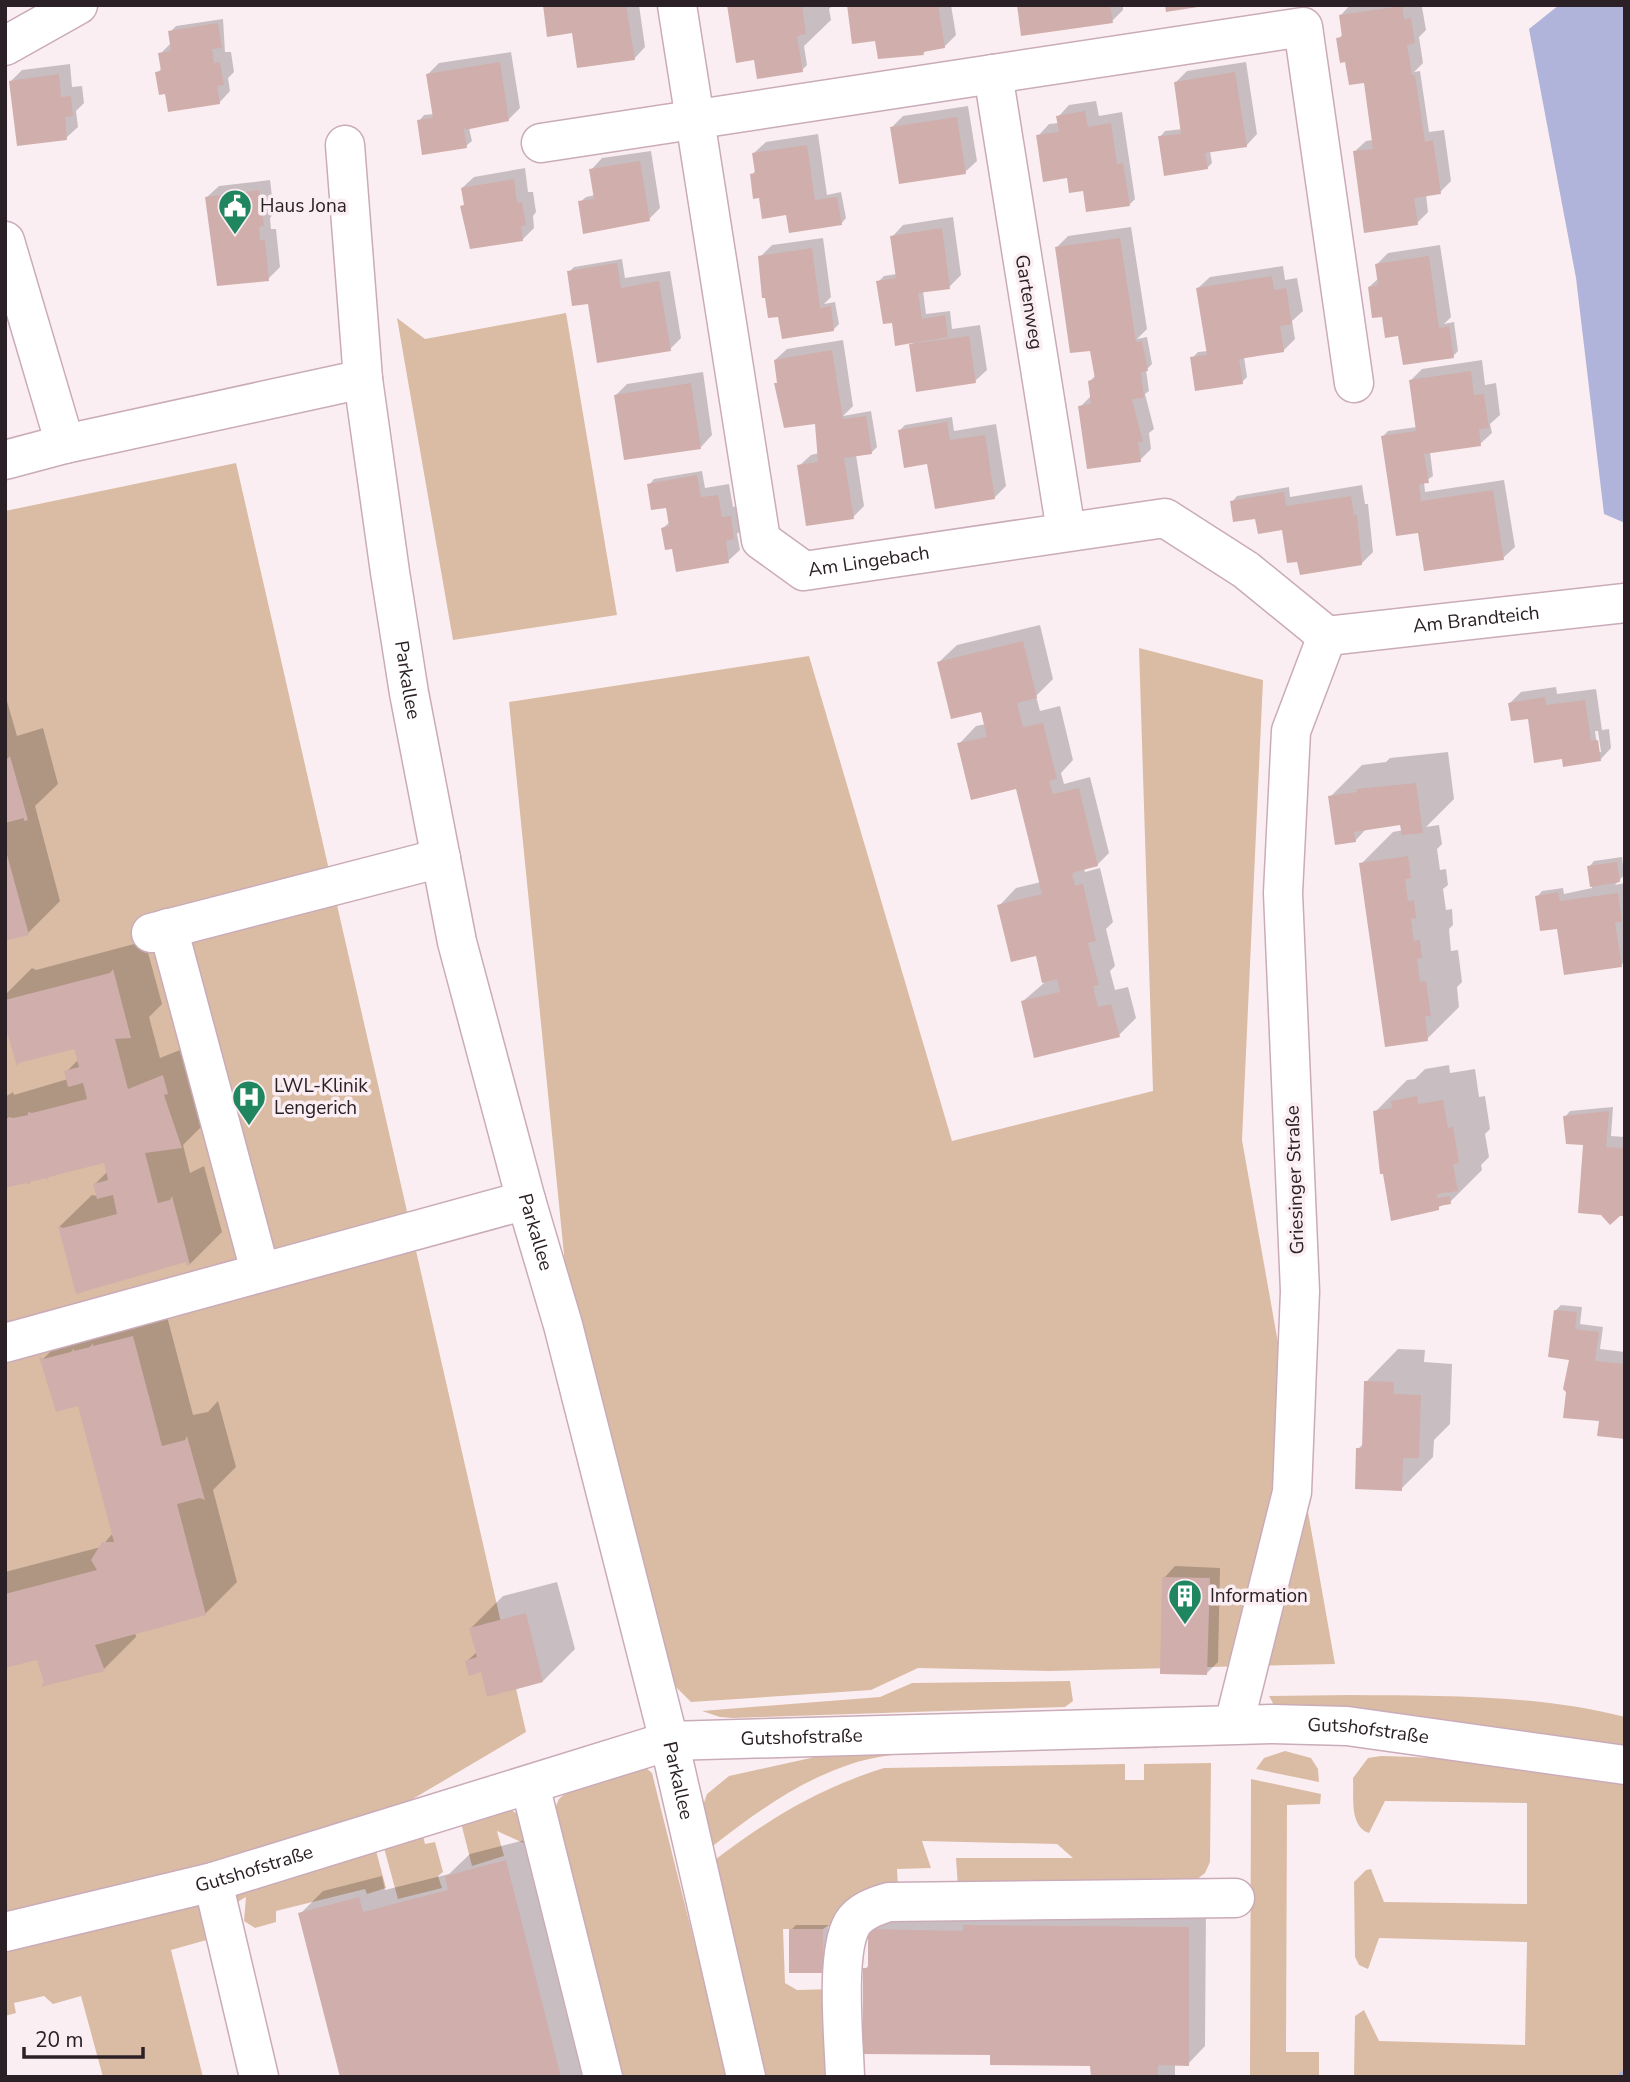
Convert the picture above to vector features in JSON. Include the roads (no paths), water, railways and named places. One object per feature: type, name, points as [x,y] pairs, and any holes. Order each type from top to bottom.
[{"type":"street","points":[[5,46],[78,5]]},
{"type":"street","name":"Am Lingebach","points":[[677,5],[761,540],[804,571],[1165,518],[1246,570],[1327,636]]},
{"type":"street","points":[[541,143],[993,74],[1302,16],[1354,383]]},
{"type":"street","name":"Gartenweg","points":[[993,74],[1066,531]]},
{"type":"street","name":"Parkallee","points":[[345,145],[363,379],[408,693],[457,942],[526,1200],[564,1325],[669,1741],[746,2077]]},
{"type":"street","points":[[5,241],[65,444]]},
{"type":"street","points":[[5,460],[65,444],[363,379]]},
{"type":"street","name":"Am Brandteich","points":[[1327,636],[1624,606]]},
{"type":"street","name":"Griesinger Straße","points":[[1234,1724],[1292,1492],[1300,1291],[1283,892],[1291,731],[1327,636]]},
{"type":"street","points":[[260,1271],[159,930],[441,858]]},
{"type":"street","points":[[5,1343],[526,1200]]},
{"type":"street","name":"Gutshofstraße","points":[[5,1933],[213,1882],[669,1741],[1234,1724],[1347,1726],[1625,1765]]},
{"type":"street","points":[[530,1785],[603,2077]]},
{"type":"street","points":[[213,1882],[259,2077]]},
{"type":"street","points":[[845,2077],[843,1962],[853,1923],[868,1909],[889,1902],[1235,1898]]},
{"type":"water","points":[[1559,5],[1625,5],[1625,523],[1604,514],[1576,278],[1529,29]]},
{"type":"place","name":"Haus Jona","points":[[235,236]]},
{"type":"place","name":"LWL-Klinik Lengerich","points":[[249,1127]]},
{"type":"place","name":"Information","points":[[1185,1626]]}]
